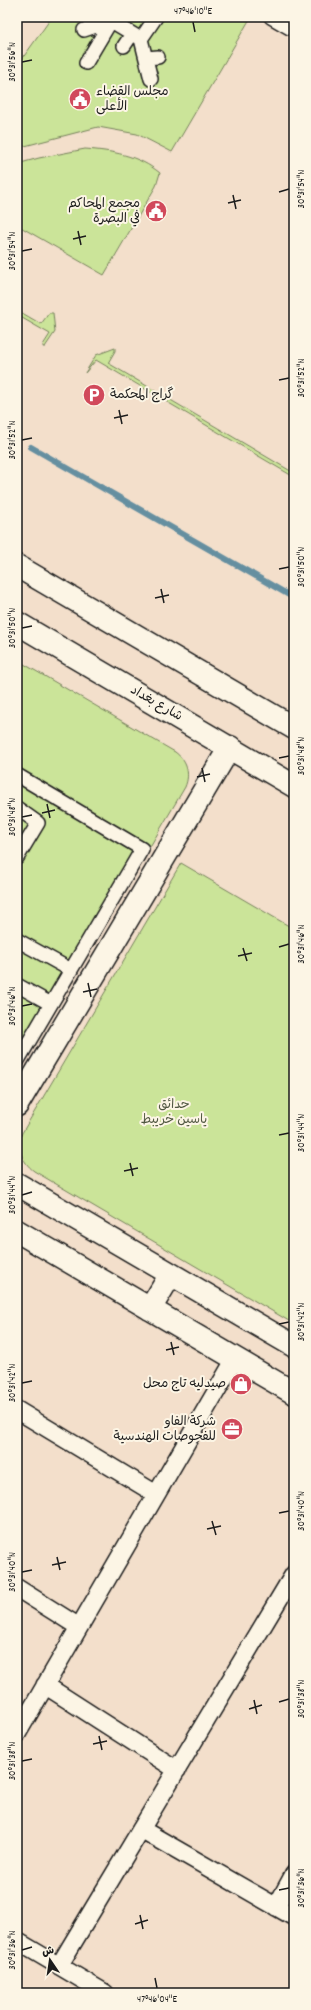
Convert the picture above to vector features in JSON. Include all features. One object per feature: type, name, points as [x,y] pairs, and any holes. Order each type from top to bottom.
[{"type":"main road","points":[[17,566],[294,728]]},
{"type":"main road","name":"شارع بغداد","points":[[17,623],[294,786]]},
{"type":"main road","points":[[17,1105],[230,747]]},
{"type":"main road","points":[[17,1184],[294,1346]]},
{"type":"main road","points":[[17,1231],[294,1393]]},
{"type":"main road","points":[[150,1309],[171,1274]]},
{"type":"street","points":[[124,46],[136,37],[156,17]]},
{"type":"street","points":[[271,17],[290,28]]},
{"type":"street","points":[[86,63],[111,22]]},
{"type":"street","points":[[84,30],[111,22],[136,37],[152,58],[151,79]]},
{"type":"street","points":[[17,775],[142,849],[17,1062]]},
{"type":"street","points":[[17,808],[38,823],[17,858]]},
{"type":"street","points":[[17,940],[71,970]]},
{"type":"street","points":[[17,984],[51,1004]]},
{"type":"street","points":[[17,1734],[235,1359]]},
{"type":"street","points":[[17,1410],[156,1494]]},
{"type":"street","points":[[59,1966],[294,1574]]},
{"type":"street","points":[[17,1588],[79,1627]]},
{"type":"street","points":[[46,1685],[177,1770]]},
{"type":"street","points":[[141,1829],[294,1917]]},
{"type":"street","points":[[276,1907],[294,1874]]},
{"type":"street","points":[[17,1941],[105,1993]]},
{"type":"green space","points":[[52,17],[251,17],[172,152],[137,134],[98,127],[17,148],[17,66]]},
{"type":"green space","points":[[85,149],[105,151],[134,158],[160,173],[156,186],[104,275],[17,225],[17,164]]},
{"type":"green space","points":[[17,310],[41,324],[49,313],[53,313],[55,332],[45,347],[43,347],[43,345],[50,334],[17,315]]},
{"type":"green space","points":[[115,348],[115,351],[108,363],[294,473],[294,477],[96,360],[85,373],[96,355]]},
{"type":"green space","points":[[17,660],[175,752],[185,763],[188,777],[185,787],[17,1073]]},
{"type":"green space","name":"حدائق ياسين خريبط","points":[[181,863],[294,929],[294,1324],[34,1171],[26,1163],[21,1154],[20,1138],[22,1133]]},
{"type":"waterway","points":[[31,447],[294,598]]},
{"type":"place","name":"مجلس القضاء الأعلى","points":[[80,99]]},
{"type":"place","name":"مجمع المحاكم في البصرة","points":[[156,211]]},
{"type":"place","name":"گراج المحكمة","points":[[94,395]]},
{"type":"place","name":"صيدليه تاج محل","points":[[241,1384]]},
{"type":"place","name":"شركة الفاو للفحوصات الهندسية","points":[[232,1429]]}]
